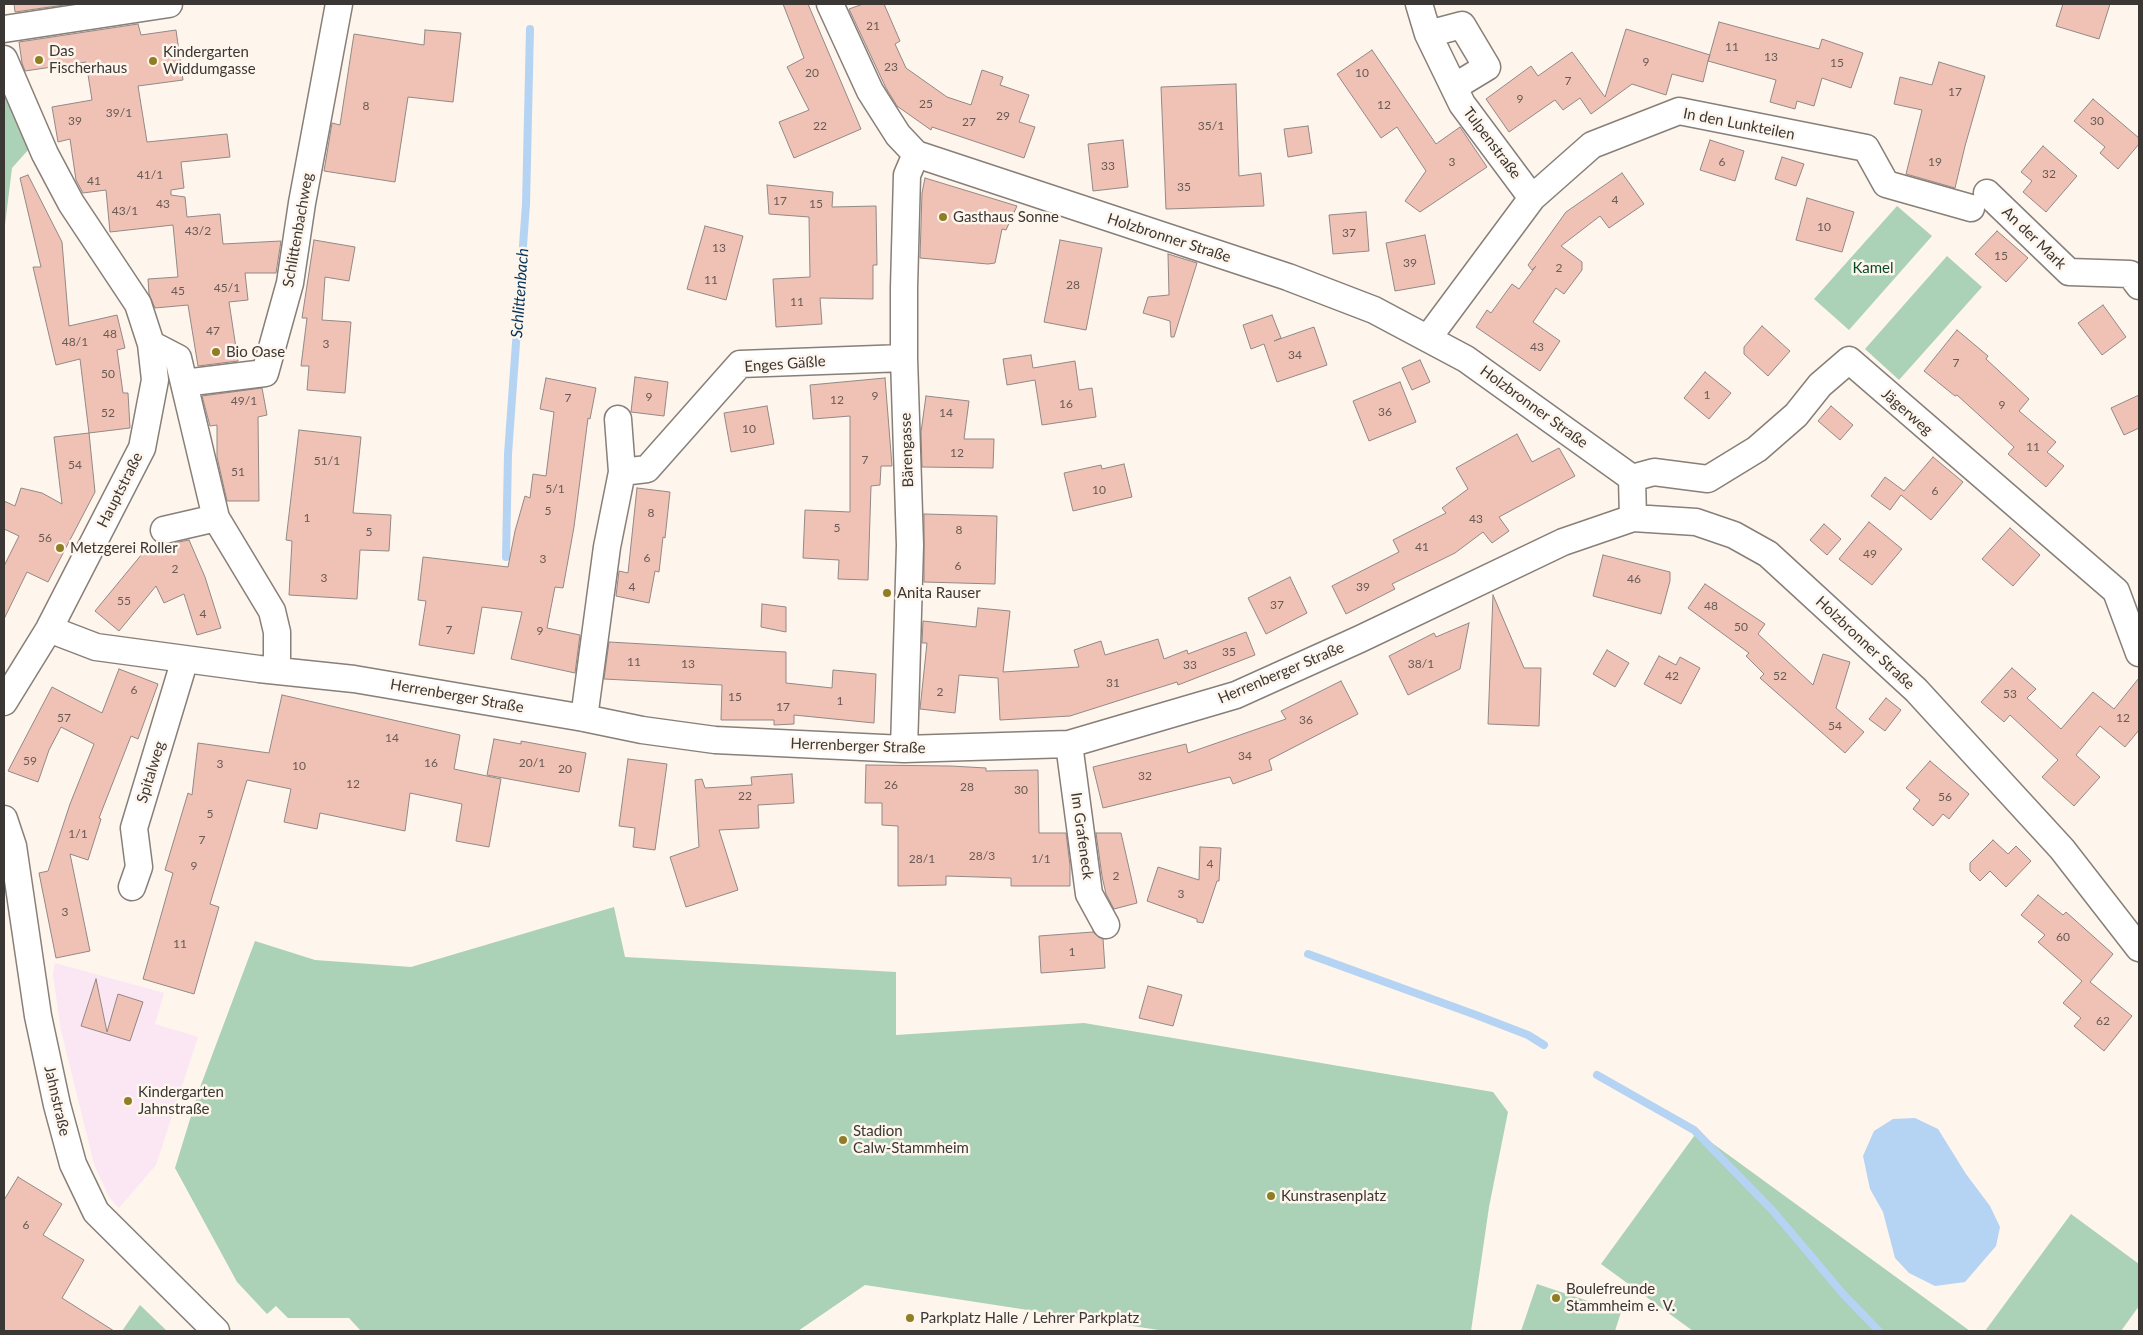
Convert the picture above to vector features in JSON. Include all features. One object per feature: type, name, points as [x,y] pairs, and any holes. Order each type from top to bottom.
[{"type":"street","points":[[4,29],[168,4]]},
{"type":"street","name":"Schlittenbachweg","points":[[184,383],[265,373],[290,283],[302,203],[338,4]]},
{"type":"street","name":"Holzbronner Straße","points":[[830,4],[870,91],[898,135],[916,154],[1288,277],[1374,310],[1466,358],[1632,478]]},
{"type":"street","name":"Tulpenstraße","points":[[1419,4],[1428,34],[1462,104],[1532,198]]},
{"type":"street","points":[[1428,34],[1462,25],[1487,67],[1454,87]]},
{"type":"street","name":"Hauptstraße","points":[[4,59],[46,154],[71,203],[138,304],[151,344],[155,380],[142,448],[49,629],[4,702]]},
{"type":"street","name":"In den Lunkteilen","points":[[1428,338],[1532,198],[1592,145],[1679,111],[1866,148],[1886,184],[1979,201]]},
{"type":"street","name":"Bärengasse","points":[[904,748],[910,545],[904,358],[907,175],[916,154]]},
{"type":"street","name":"An der Mark","points":[[1979,201],[2069,272],[2130,274],[2139,286]]},
{"type":"street","points":[[151,344],[178,358],[216,518],[272,611],[277,632],[277,670]]},
{"type":"street","name":"Enges Gäßle","points":[[622,472],[647,469],[740,364],[904,358]]},
{"type":"street","name":"Jägerweg","points":[[1632,478],[1654,472],[1708,479],[1758,449],[1796,415],[1820,385],[1848,360],[2116,591],[2139,652]]},
{"type":"street","points":[[584,718],[607,547],[622,472],[618,419]]},
{"type":"street","points":[[1632,478],[1633,518]]},
{"type":"street","points":[[164,530],[216,518]]},
{"type":"street","name":"Holzbronner Straße","points":[[1633,518],[1696,522],[1734,534],[1768,554],[1916,690],[2062,849],[2136,933]]},
{"type":"street","name":"Herrenberger Straße","points":[[49,629],[96,647],[354,679],[584,718],[642,730],[715,740],[904,748],[1069,744],[1236,695],[1360,639],[1563,542],[1633,518]]},
{"type":"street","name":"Spitalweg","points":[[132,887],[139,867],[134,828],[185,658]]},
{"type":"street","name":"Im Grafeneck","points":[[1069,744],[1089,894],[1106,924]]},
{"type":"street","name":"Jahnstraße","points":[[4,819],[13,846],[38,1016],[57,1105],[73,1164],[96,1212],[216,1331]]},
{"type":"shaded area","name":"Kindergarten Jahnstraße","points":[[55,963],[164,993],[155,1024],[198,1037],[156,1165],[119,1208],[109,1197],[94,1164],[61,1030],[53,975]]},
{"type":"green space","points":[[4,91],[29,149],[12,168],[4,233]]},
{"type":"green space","name":"Kamel","points":[[1897,206],[1932,236],[1849,330],[1814,299]]},
{"type":"green space","name":"Kamel","points":[[1947,256],[1982,287],[1899,380],[1865,349]]},
{"type":"green space","name":"Stadion Calw-Stammheim","points":[[614,907],[625,957],[896,972],[896,1035],[1084,1023],[1493,1092],[1508,1112],[1489,1207],[1471,1331],[1165,1331],[865,1285],[798,1331],[381,1331],[360,1330],[349,1318],[288,1318],[276,1306],[267,1314],[237,1282],[175,1168],[199,1090],[255,941],[315,960],[411,967]]},
{"type":"green space","points":[[1697,1132],[1970,1331],[1693,1331],[1601,1264]]},
{"type":"green space","points":[[2071,1214],[2139,1264],[2139,1306],[2121,1331],[1985,1331]]},
{"type":"green space","name":"Boulefreunde Stammheim e. V.","points":[[1537,1284],[1621,1312],[1615,1331],[1521,1331]]},
{"type":"green space","points":[[140,1305],[167,1331],[122,1331]]},
{"type":"water","points":[[1915,1118],[1938,1129],[1966,1174],[1990,1206],[2000,1227],[1996,1246],[1965,1282],[1935,1286],[1909,1273],[1895,1258],[1883,1212],[1870,1189],[1863,1156],[1874,1131],[1893,1119]]},
{"type":"building","points":[[14,4],[71,4],[15,12]]},
{"type":"building","points":[[783,4],[808,4],[861,129],[794,158],[779,122],[809,110],[787,67],[804,58]]},
{"type":"building","points":[[863,4],[884,4],[900,41],[895,44],[906,68],[947,97],[971,105],[982,70],[1003,77],[1000,85],[1029,95],[1019,122],[1035,127],[1024,158],[932,127],[931,130],[897,106],[886,88],[849,9]]},
{"type":"building","points":[[2063,4],[2110,4],[2099,39],[2056,26]]},
{"type":"building","points":[[1719,22],[1819,49],[1822,39],[1863,53],[1851,88],[1822,78],[1814,106],[1797,101],[1795,109],[1770,102],[1776,80],[1708,61],[1703,82],[1672,74],[1666,95],[1632,84],[1591,114],[1580,98],[1563,110],[1555,100],[1509,132],[1486,99],[1531,66],[1538,76],[1572,52],[1605,97],[1626,29],[1710,55]]},
{"type":"building","points":[[138,24],[141,35],[176,30],[183,80],[138,86],[147,142],[227,134],[230,157],[181,162],[184,188],[171,190],[171,195],[185,197],[187,217],[220,214],[223,244],[281,241],[276,273],[245,273],[248,300],[229,302],[238,361],[198,366],[188,305],[155,308],[149,294],[148,279],[178,277],[173,225],[110,232],[106,190],[83,193],[76,180],[70,139],[58,142],[52,107],[92,100],[86,62],[25,71],[22,63],[19,42]]},
{"type":"building","points":[[425,30],[461,33],[453,102],[408,97],[395,182],[324,171],[332,123],[340,125],[354,34],[424,45]]},
{"type":"building","points":[[1372,50],[1436,144],[1460,127],[1487,167],[1420,212],[1405,201],[1426,171],[1397,127],[1381,138],[1337,74]]},
{"type":"building","points":[[1939,62],[1985,76],[1955,188],[1906,174],[1922,110],[1894,104],[1900,77],[1932,85]]},
{"type":"building","points":[[1236,84],[1239,176],[1261,173],[1264,206],[1166,209],[1161,87]]},
{"type":"building","points":[[2093,99],[2139,138],[2139,144],[2118,169],[2100,153],[2105,147],[2074,121]]},
{"type":"building","points":[[1308,126],[1312,153],[1288,157],[1284,129]]},
{"type":"building","points":[[1123,140],[1128,187],[1093,191],[1088,144]]},
{"type":"building","points":[[1710,140],[1744,151],[1735,181],[1700,170]]},
{"type":"building","points":[[2043,146],[2077,176],[2046,212],[2023,192],[2032,181],[2021,172]]},
{"type":"building","points":[[1782,157],[1804,164],[1796,186],[1775,179]]},
{"type":"building","points":[[1622,173],[1644,204],[1609,228],[1600,216],[1561,246],[1582,262],[1582,270],[1564,294],[1556,288],[1533,322],[1560,341],[1540,371],[1476,327],[1487,310],[1491,313],[1512,284],[1519,289],[1536,266],[1532,270],[1528,265],[1566,212]]},
{"type":"building","points":[[28,175],[62,242],[69,326],[117,315],[125,348],[117,350],[123,393],[128,393],[130,428],[89,433],[80,359],[56,365],[33,267],[41,267],[20,178]]},
{"type":"building","points":[[925,178],[1017,206],[1006,230],[1002,229],[995,263],[920,258],[922,193]]},
{"type":"building","points":[[767,185],[833,192],[832,207],[876,206],[877,265],[873,265],[873,299],[820,298],[822,324],[776,327],[773,279],[810,277],[809,217],[769,214]]},
{"type":"building","points":[[1807,198],[1854,212],[1842,252],[1796,240]]},
{"type":"building","points":[[1366,212],[1369,251],[1333,254],[1329,215]]},
{"type":"building","points":[[705,226],[743,236],[726,300],[687,289]]},
{"type":"building","points":[[1997,231],[2028,258],[2006,282],[1975,254]]},
{"type":"building","points":[[1425,235],[1435,284],[1395,291],[1386,243]]},
{"type":"building","points":[[314,240],[355,247],[349,281],[325,277],[322,320],[351,322],[345,393],[307,390],[309,366],[301,366],[307,318],[302,318]]},
{"type":"building","points":[[1060,240],[1102,248],[1086,330],[1044,322]]},
{"type":"building","points":[[1168,254],[1197,263],[1174,337],[1171,337],[1170,321],[1143,313],[1148,297],[1169,295]]},
{"type":"building","points":[[2103,305],[2126,337],[2102,355],[2078,323]]},
{"type":"building","points":[[1272,315],[1281,338],[1274,341],[1314,327],[1327,365],[1277,382],[1264,344],[1251,349],[1243,325]]},
{"type":"building","points":[[1762,326],[1790,351],[1768,376],[1744,354],[1744,347]]},
{"type":"building","points":[[1957,330],[1988,356],[1986,359],[2029,399],[2019,411],[2056,442],[2047,452],[2064,466],[2046,487],[2008,454],[2014,447],[1957,395],[1955,396],[1924,371]]},
{"type":"building","points":[[1031,355],[1033,368],[1075,361],[1079,390],[1092,388],[1096,417],[1042,425],[1035,380],[1007,385],[1003,359]]},
{"type":"building","points":[[1420,360],[1430,382],[1412,390],[1402,368]]},
{"type":"building","points":[[1705,372],[1731,393],[1709,419],[1684,398]]},
{"type":"building","points":[[635,377],[668,382],[664,416],[631,412]]},
{"type":"building","points":[[546,378],[596,388],[590,419],[588,418],[574,527],[563,588],[555,587],[547,628],[580,635],[575,673],[511,659],[522,612],[482,607],[474,654],[419,645],[426,601],[418,600],[423,557],[508,567],[515,531],[525,496],[530,498],[533,474],[546,476],[554,412],[540,409]]},
{"type":"building","points":[[885,378],[892,466],[881,466],[880,485],[871,486],[868,580],[838,579],[839,560],[803,558],[805,510],[850,512],[850,416],[813,419],[810,385]]},
{"type":"building","points":[[1400,382],[1416,422],[1369,441],[1353,401]]},
{"type":"building","points":[[262,388],[267,415],[258,417],[259,501],[227,501],[217,457],[217,425],[210,426],[202,396]]},
{"type":"building","points":[[2139,395],[2139,428],[2124,435],[2111,408]]},
{"type":"building","points":[[926,396],[969,401],[964,439],[994,439],[993,468],[922,467],[921,432]]},
{"type":"building","points":[[767,406],[774,444],[731,452],[724,413]]},
{"type":"building","points":[[1831,406],[1853,425],[1840,440],[1818,421]]},
{"type":"building","points":[[299,430],[361,437],[353,513],[391,515],[389,551],[360,550],[357,599],[289,595],[292,541],[286,540]]},
{"type":"building","points":[[89,433],[95,492],[48,582],[27,572],[4,619],[4,566],[19,536],[4,529],[4,501],[15,506],[21,488],[42,493],[62,504],[54,437]]},
{"type":"building","points":[[1517,434],[1532,462],[1559,448],[1575,476],[1499,517],[1509,531],[1492,543],[1483,532],[1455,553],[1392,584],[1395,589],[1346,614],[1332,586],[1399,552],[1393,540],[1446,513],[1442,508],[1468,489],[1456,468]]},
{"type":"building","points":[[1933,457],[1963,482],[1931,520],[1901,495],[1890,510],[1871,496],[1885,477],[1904,491]]},
{"type":"building","points":[[1124,464],[1132,497],[1073,511],[1064,473],[1101,465],[1102,469]]},
{"type":"building","points":[[637,488],[670,492],[659,572],[655,571],[649,603],[616,596],[619,571],[628,573]]},
{"type":"building","points":[[924,514],[997,516],[995,584],[924,582]]},
{"type":"building","points":[[1869,522],[1902,549],[1872,585],[1839,559]]},
{"type":"building","points":[[1824,524],[1841,539],[1827,555],[1810,540]]},
{"type":"building","points":[[2010,528],[2040,555],[2013,586],[1982,559]]},
{"type":"building","points":[[189,540],[205,577],[221,628],[197,635],[184,594],[164,603],[156,586],[119,631],[95,611],[142,554],[163,545]]},
{"type":"building","points":[[1603,555],[1670,572],[1670,581],[1661,614],[1593,596]]},
{"type":"building","points":[[1290,577],[1307,613],[1266,634],[1248,598]]},
{"type":"building","points":[[1705,584],[1765,624],[1758,634],[1813,685],[1823,654],[1850,662],[1836,708],[1864,732],[1845,753],[1760,678],[1764,674],[1746,656],[1749,653],[1688,608]]},
{"type":"building","points":[[1493,595],[1524,668],[1541,668],[1539,726],[1488,724]]},
{"type":"building","points":[[762,604],[786,607],[786,632],[761,627]]},
{"type":"building","points":[[978,608],[1010,611],[1003,672],[1079,667],[1074,650],[1101,641],[1105,655],[1158,639],[1164,659],[1187,650],[1188,654],[1246,632],[1255,655],[1178,685],[1177,682],[1070,716],[1000,720],[998,678],[959,675],[955,713],[920,709],[927,643],[922,643],[923,621],[976,627]]},
{"type":"building","points":[[1469,623],[1460,669],[1408,695],[1389,656],[1434,633],[1436,637]]},
{"type":"building","points":[[609,642],[786,652],[786,683],[832,688],[833,670],[876,674],[874,723],[794,715],[794,724],[774,725],[774,720],[721,720],[722,685],[604,679]]},
{"type":"building","points":[[1607,650],[1629,663],[1615,687],[1593,674]]},
{"type":"building","points":[[1659,656],[1676,665],[1680,657],[1700,668],[1681,704],[1644,684]]},
{"type":"building","points":[[2012,668],[2036,689],[2027,698],[2061,729],[2093,692],[2114,709],[2139,678],[2139,730],[2125,747],[2100,726],[2076,755],[2100,777],[2074,806],[2042,777],[2058,760],[2010,715],[2004,722],[1981,702]]},
{"type":"building","points":[[119,669],[158,684],[138,739],[131,736],[99,818],[101,819],[88,860],[70,854],[90,951],[56,958],[39,873],[48,871],[70,804],[94,744],[61,727],[49,750],[38,782],[8,771],[52,687],[102,713]]},
{"type":"building","points":[[1341,681],[1358,714],[1269,760],[1272,770],[1233,784],[1230,777],[1103,808],[1093,767],[1186,744],[1188,753],[1286,719],[1281,711]]},
{"type":"building","points":[[282,695],[460,735],[454,769],[501,779],[489,847],[456,841],[462,804],[410,793],[405,831],[320,813],[317,829],[284,822],[291,789],[247,780],[210,904],[219,907],[194,994],[143,979],[173,873],[165,870],[188,793],[192,795],[198,743],[269,753]]},
{"type":"building","points":[[1886,698],[1901,710],[1885,731],[1869,719]]},
{"type":"building","points":[[494,739],[521,744],[521,741],[586,753],[579,792],[487,775]]},
{"type":"building","points":[[628,759],[667,764],[655,850],[633,847],[635,828],[619,826]]},
{"type":"building","points":[[1930,761],[1969,794],[1949,819],[1943,814],[1933,826],[1913,809],[1920,800],[1906,788]]},
{"type":"building","points":[[866,765],[951,766],[986,768],[986,771],[1038,770],[1039,833],[1066,833],[1070,865],[1070,886],[1011,886],[1011,878],[946,876],[946,885],[898,886],[898,826],[882,825],[882,803],[865,803]]},
{"type":"building","points":[[792,774],[794,803],[758,805],[759,828],[719,830],[738,890],[686,907],[670,857],[699,847],[695,780],[702,779],[705,788],[752,785],[751,777]]},
{"type":"building","points":[[1096,833],[1121,833],[1137,903],[1114,909],[1106,894]]},
{"type":"building","points":[[1993,840],[2008,854],[2016,846],[2031,861],[2006,887],[1990,871],[1980,881],[1970,871],[1970,863]]},
{"type":"building","points":[[1200,847],[1221,848],[1219,881],[1217,881],[1203,923],[1197,922],[1197,919],[1147,901],[1158,867],[1199,880]]},
{"type":"building","points":[[2038,895],[2063,915],[2066,912],[2113,954],[2090,982],[2132,1016],[2104,1051],[2074,1026],[2081,1018],[2063,1003],[2082,981],[2038,942],[2045,935],[2021,915]]},
{"type":"building","points":[[1093,932],[1103,939],[1105,968],[1041,973],[1039,936]]},
{"type":"building","points":[[96,979],[107,1032],[118,994],[143,1002],[130,1041],[81,1026]]},
{"type":"building","points":[[1148,986],[1182,995],[1173,1026],[1139,1018]]},
{"type":"building","points":[[18,1177],[62,1204],[43,1235],[84,1260],[62,1298],[114,1331],[4,1331],[4,1200]]},
{"type":"waterway","name":"Schlittenbach","points":[[506,557],[508,454],[526,204],[530,29]]},
{"type":"waterway","points":[[1308,954],[1528,1035],[1544,1045]]},
{"type":"waterway","points":[[1597,1075],[1694,1130],[1773,1211],[1844,1295],[1879,1331]]},
{"type":"place","name":"Das Fischerhaus","points":[[39,60]]},
{"type":"place","name":"Kindergarten Widdumgasse","points":[[153,61]]},
{"type":"place","name":"Gasthaus Sonne","points":[[943,217]]},
{"type":"place","name":"Bio Oase","points":[[216,352]]},
{"type":"place","name":"Metzgerei Roller","points":[[60,548]]},
{"type":"place","name":"Anita Rauser","points":[[887,593]]},
{"type":"place","name":"Kindergarten Jahnstraße","points":[[128,1101]]},
{"type":"place","name":"Stadion Calw-Stammheim","points":[[843,1140]]},
{"type":"place","name":"Kunstrasenplatz","points":[[1271,1196]]},
{"type":"place","name":"Boulefreunde Stammheim e. V.","points":[[1556,1298]]},
{"type":"place","name":"Parkplatz Halle / Lehrer Parkplatz","points":[[910,1318]]}]
